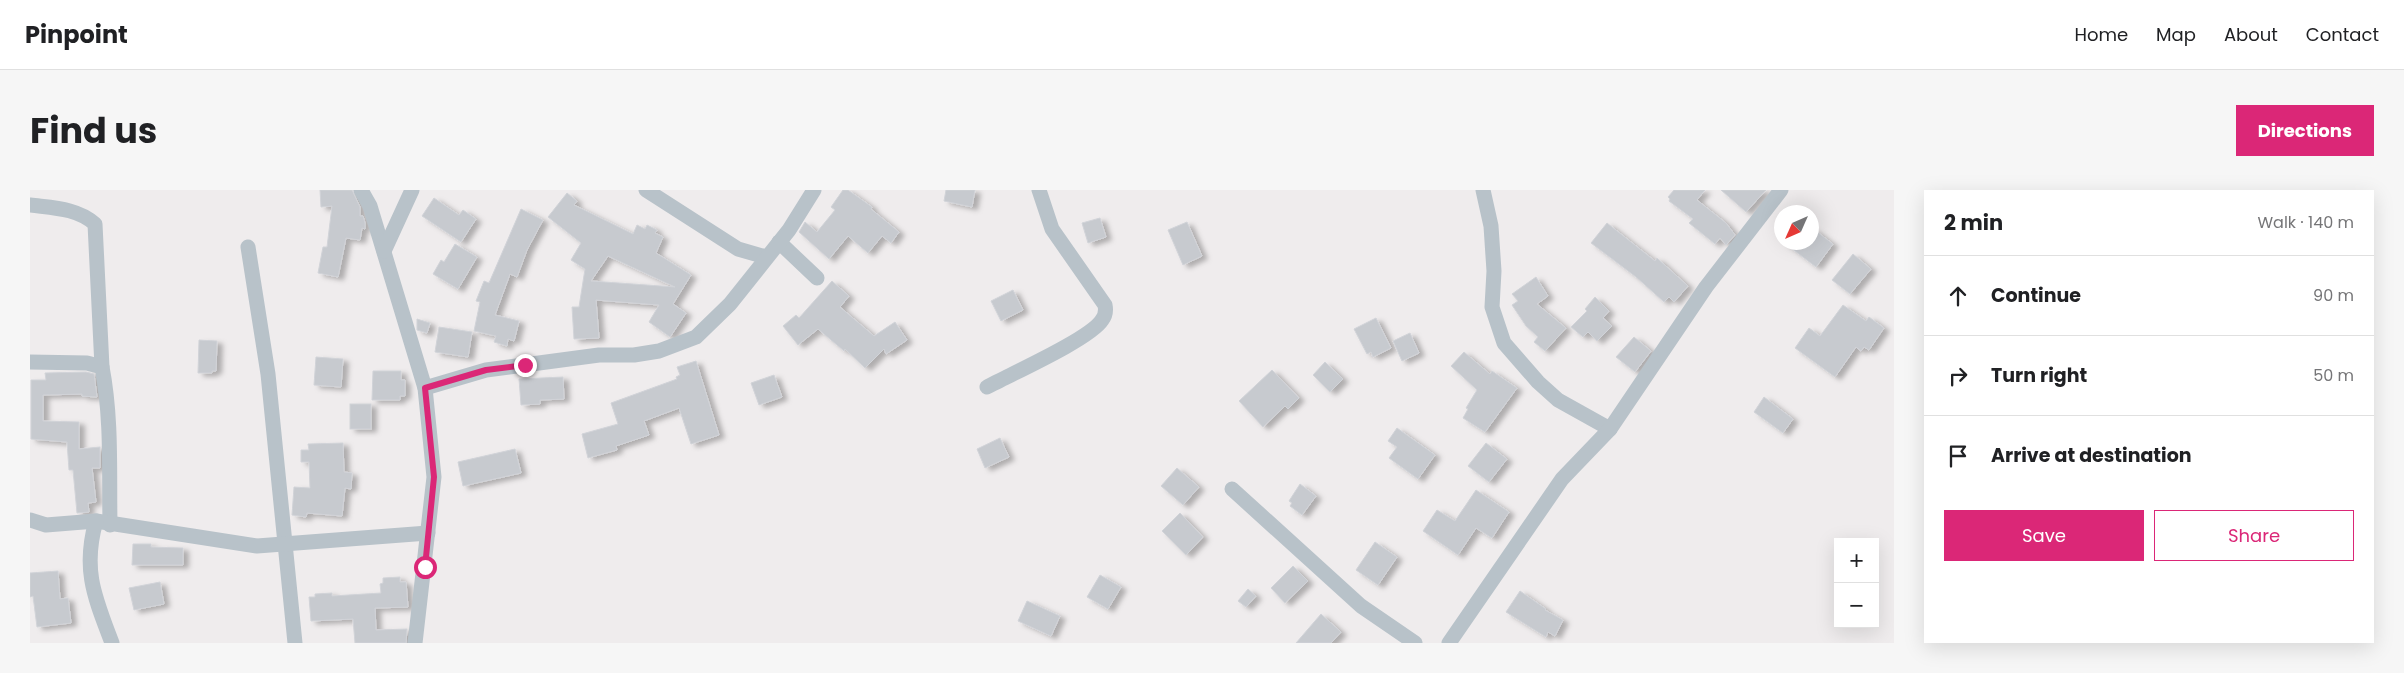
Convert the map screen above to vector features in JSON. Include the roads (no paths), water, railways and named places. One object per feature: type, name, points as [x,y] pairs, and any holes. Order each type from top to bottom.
[{"type":"street","points":[[362,190],[370,206],[425,388],[434,477],[416,643]]},
{"type":"street","points":[[384,251],[412,190]]},
{"type":"street","points":[[646,190],[738,249],[766,257]]},
{"type":"street","points":[[425,388],[486,370],[599,355],[634,355],[659,351],[696,338],[730,304],[779,242],[814,190]]},
{"type":"street","points":[[987,387],[1082,337],[1102,320],[1106,312],[1105,305],[1052,229],[1039,190]]},
{"type":"street","points":[[1483,190],[1491,226],[1494,270],[1492,307],[1504,343],[1538,382],[1558,400],[1610,429]]},
{"type":"street","points":[[1449,643],[1562,479],[1610,429],[1706,287],[1780,190]]},
{"type":"street","points":[[30,205],[65,209],[84,215],[95,224],[102,367],[107,393],[110,444],[103,523],[89,552],[96,601],[112,643]]},
{"type":"street","points":[[779,242],[817,278]]},
{"type":"street","points":[[248,247],[268,374],[295,643]]},
{"type":"street","points":[[30,362],[88,363],[102,367]]},
{"type":"street","points":[[1232,489],[1361,606],[1415,643]]},
{"type":"street","points":[[30,520],[46,524],[103,523],[258,546],[428,533]]}]
